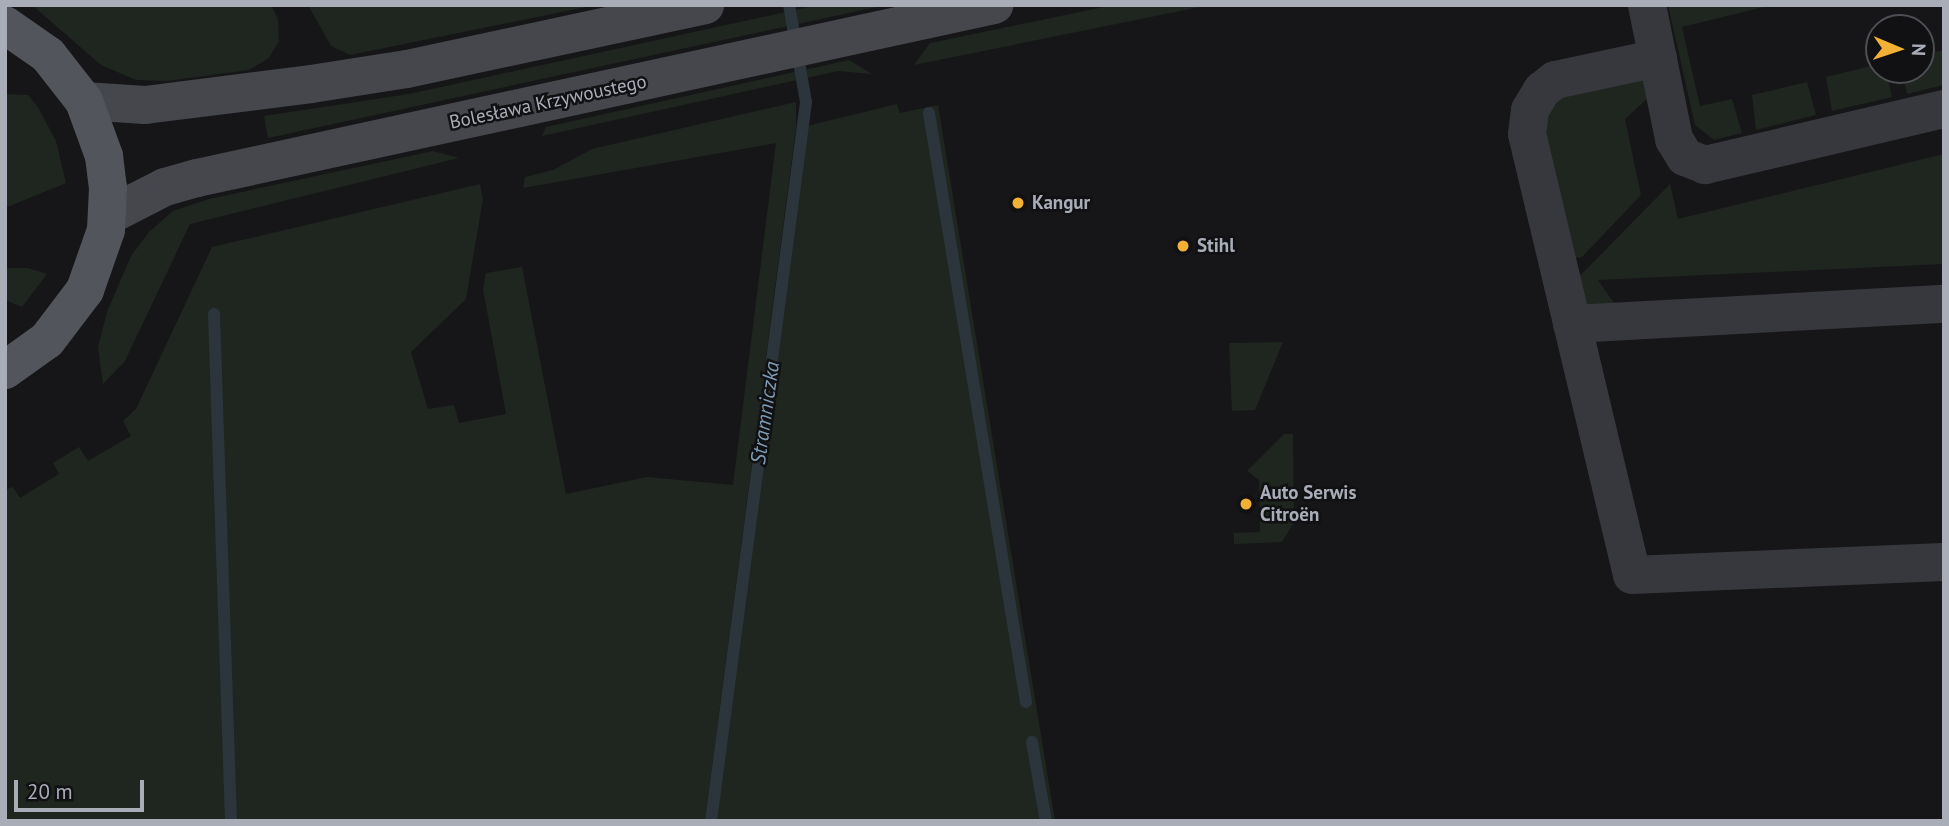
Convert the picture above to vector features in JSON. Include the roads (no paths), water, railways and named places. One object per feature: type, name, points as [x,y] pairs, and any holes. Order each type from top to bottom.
[{"type":"main road","points":[[85,101],[145,106],[311,84],[407,69],[705,5]]},
{"type":"main road","name":"Bolesława Krzywoustego","points":[[108,216],[165,187],[197,178],[994,5]]},
{"type":"main road","points":[[5,25],[48,55],[85,101],[104,156],[108,216],[97,261],[68,316],[47,340],[5,370]]},
{"type":"street","points":[[1647,5],[1674,139],[1685,157],[1705,164],[1944,109]]},
{"type":"street","points":[[1658,58],[1555,80],[1542,90],[1530,110],[1527,134],[1632,575],[1944,562]]},
{"type":"street","points":[[1572,324],[1944,304]]},
{"type":"waterway","name":"Stramniczka","points":[[711,821],[806,102],[789,5]]},
{"type":"waterway","points":[[929,113],[1026,702]]},
{"type":"waterway","points":[[214,314],[231,821]]},
{"type":"waterway","points":[[1032,742],[1046,821]]},
{"type":"place","name":"Kangur","points":[[1018,203]]},
{"type":"place","name":"Stihl","points":[[1183,246]]},
{"type":"place","name":"Auto Serwis Citroën","points":[[1246,504]]}]
